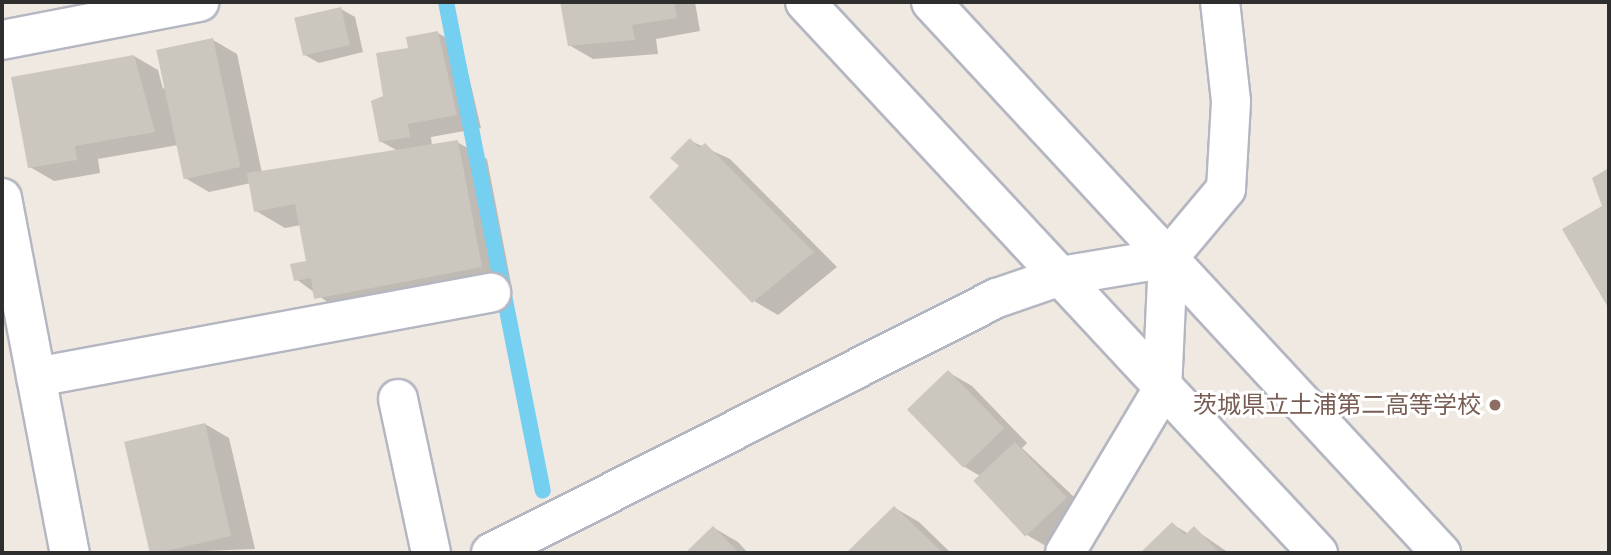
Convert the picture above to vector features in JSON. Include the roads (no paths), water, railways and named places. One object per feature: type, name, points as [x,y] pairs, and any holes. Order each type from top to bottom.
[{"type":"street","points":[[2,40],[199,2]]},
{"type":"street","points":[[805,2],[1061,276],[1162,390],[1318,553]]},
{"type":"street","points":[[931,2],[1441,553]]},
{"type":"street","points":[[1065,553],[1162,390],[1168,258],[1226,189],[1231,100],[1220,2]]},
{"type":"street","points":[[2,198],[71,553]]},
{"type":"street","points":[[491,553],[538,542],[997,298],[1061,276],[1168,258]]},
{"type":"street","points":[[36,377],[491,293]]},
{"type":"street","points":[[398,398],[431,553]]},
{"type":"waterway","points":[[446,2],[543,490]]},
{"type":"place","name":"茨城県立土浦第二高等学校","points":[[1495,405]]}]
